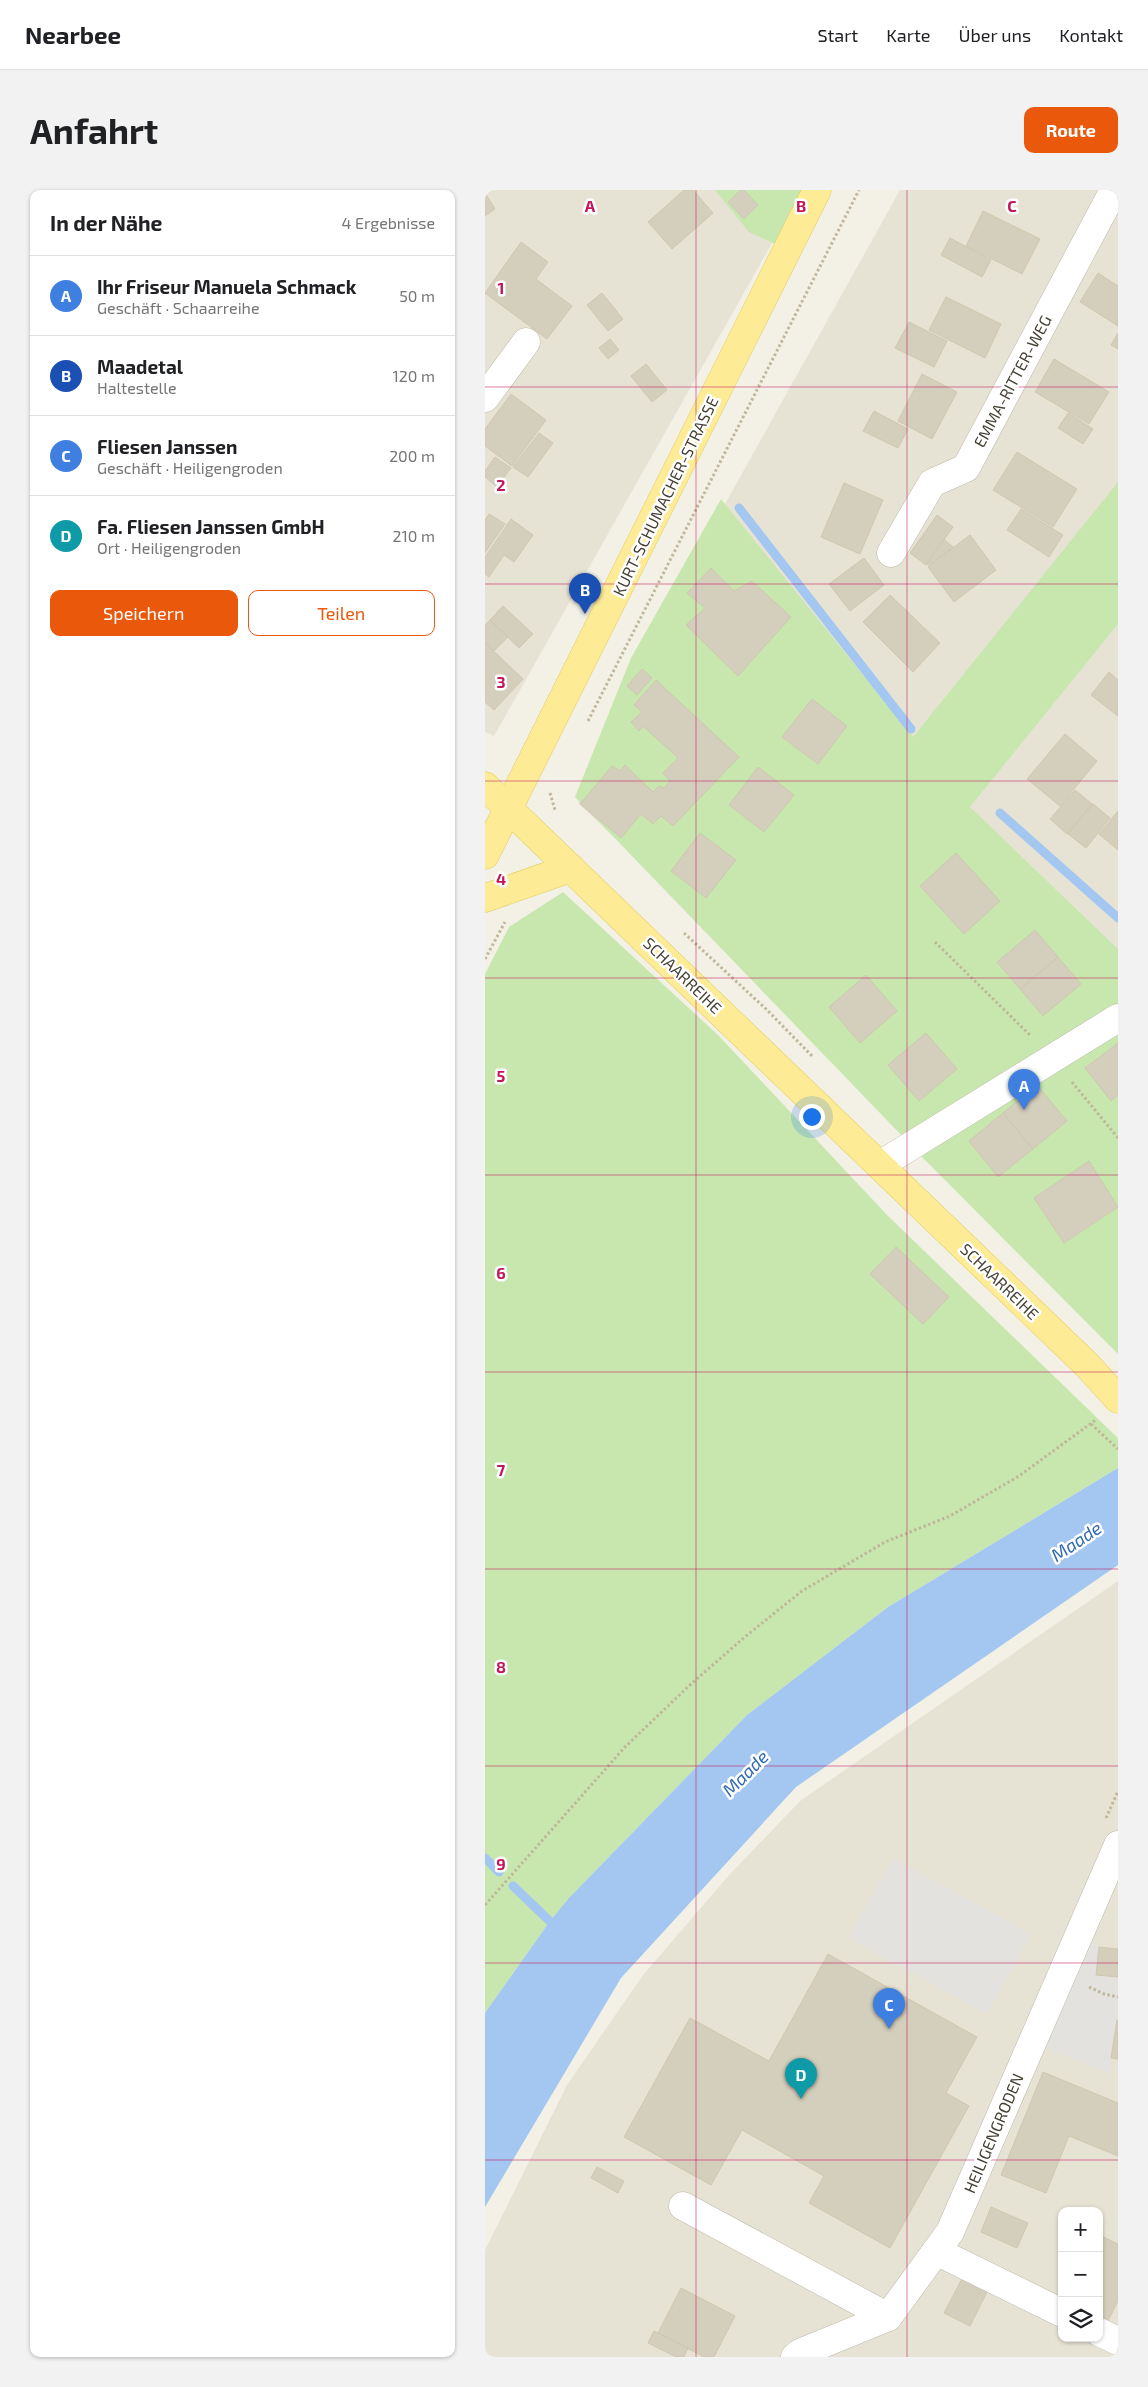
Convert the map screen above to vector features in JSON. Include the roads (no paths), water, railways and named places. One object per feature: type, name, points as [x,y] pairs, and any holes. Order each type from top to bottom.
[{"type":"main road","name":"KURT-SCHUMACHER-STRASSE","points":[[485,855],[817,190]]},
{"type":"main road","name":"SCHAARREIHE","points":[[485,786],[1087,1365],[1118,1399]]},
{"type":"main road","points":[[485,898],[571,868]]},
{"type":"street","name":"EMMA-RITTER-WEG","points":[[891,553],[932,483],[966,468],[1114,190]]},
{"type":"street","points":[[485,398],[526,342]]},
{"type":"street","points":[[880,1165],[1118,1018]]},
{"type":"street","name":"HEILIGENGRODEN","points":[[888,2317],[950,2232],[1118,1844]]},
{"type":"street","points":[[683,2206],[888,2317]]},
{"type":"street","points":[[936,2251],[1058,2311]]},
{"type":"street","points":[[795,2357],[800,2353],[888,2317]]},
{"type":"street","points":[[1103,2334],[1118,2341]]},
{"type":"water","name":"Maade","points":[[1118,1468],[1118,1565],[796,1787],[621,1978],[485,2207],[485,2013],[550,1921],[568,1899],[747,1715],[888,1607]]},
{"type":"waterway","points":[[739,508],[911,729]]},
{"type":"waterway","points":[[1000,813],[1118,918]]},
{"type":"waterway","points":[[485,1858],[499,1872]]},
{"type":"waterway","points":[[513,1886],[558,1929]]},
{"type":"place","name":"Maadetal","points":[[585,614]]},
{"type":"place","name":"Ihr Friseur Manuela Schmack","points":[[1024,1110]]},
{"type":"place","name":"Fliesen Janssen","points":[[889,2029]]},
{"type":"place","name":"Fa. Fliesen Janssen GmbH","points":[[801,2099]]}]
